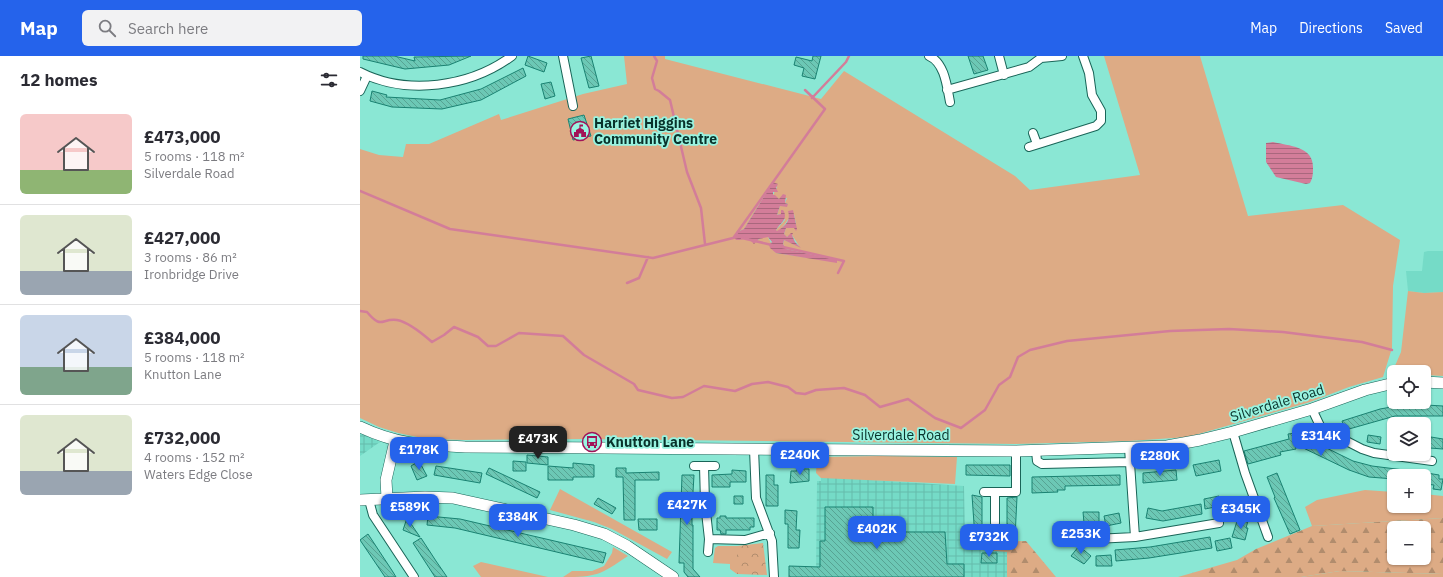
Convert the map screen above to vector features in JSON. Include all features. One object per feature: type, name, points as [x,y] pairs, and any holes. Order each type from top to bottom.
[{"type":"main road","points":[[1431,383],[1443,384]]},
{"type":"main road","name":"Silverdale Road","points":[[360,427],[395,441],[427,445],[465,447],[1016,451],[1036,456],[1129,448],[1167,450],[1312,409],[1365,390],[1387,385]]},
{"type":"main road","points":[[387,498],[386,480],[395,441]]},
{"type":"main road","points":[[364,500],[387,498],[453,498],[574,525],[604,534],[627,546],[672,577]]},
{"type":"street","points":[[360,91],[363,74],[390,82],[434,86],[457,82],[477,75],[512,56]]},
{"type":"street","points":[[563,56],[573,106]]},
{"type":"street","points":[[929,56],[937,61],[942,69],[950,102]]},
{"type":"street","points":[[999,56],[1004,75]]},
{"type":"street","points":[[948,90],[1029,67],[1041,58],[1062,56]]},
{"type":"street","points":[[1032,133],[1033,145],[1096,126],[1101,121],[1101,111],[1092,94],[1089,73],[1082,56]]},
{"type":"street","points":[[1312,409],[1318,425],[1324,431],[1362,449],[1374,453],[1432,461]]},
{"type":"street","points":[[1232,432],[1268,537]]},
{"type":"street","points":[[1129,448],[1135,537]]},
{"type":"street","points":[[754,450],[756,498],[770,534],[773,549],[774,577]]},
{"type":"street","name":"Silverdale Road","points":[[1036,456],[1042,464],[1130,462],[1163,459],[1167,450]]},
{"type":"street","points":[[984,492],[1016,492],[1016,451]]},
{"type":"street","points":[[694,466],[715,466]]},
{"type":"street","points":[[704,466],[705,503],[710,538],[708,552]]},
{"type":"street","points":[[995,492],[995,523]]},
{"type":"street","points":[[364,500],[414,577]]},
{"type":"street","points":[[1095,539],[1135,537],[1220,523]]},
{"type":"street","points":[[710,538],[745,540],[770,534]]},
{"type":"shaded area","points":[[1273,142],[1299,148],[1309,155],[1312,160],[1313,167],[1310,183],[1306,184],[1276,177],[1266,162],[1266,143]]},
{"type":"shaded area","points":[[773,182],[778,184],[776,188],[778,192],[773,192],[773,195],[779,199],[783,194],[786,195],[785,203],[788,204],[787,207],[780,206],[777,215],[781,214],[781,210],[783,210],[785,216],[776,230],[777,231],[785,225],[789,218],[788,211],[793,210],[797,229],[796,231],[794,228],[786,228],[784,234],[787,237],[793,233],[792,235],[795,242],[801,248],[784,240],[783,244],[786,249],[837,260],[837,263],[776,253],[770,248],[769,245],[772,242],[768,237],[759,239],[754,244],[748,238],[736,240],[734,237],[737,232],[744,229]]},
{"type":"shaded area","points":[[1443,251],[1443,292],[1424,293],[1408,291],[1406,271],[1422,271],[1424,252]]},
{"type":"shaded area","points":[[360,433],[380,442],[360,456]]},
{"type":"shaded area","points":[[826,477],[964,486],[965,538],[967,543],[974,548],[981,550],[1007,551],[1007,577],[816,577],[817,481],[821,481],[821,478]]},
{"type":"green space","points":[[624,56],[665,56],[665,59],[821,99],[844,71],[1015,176],[1030,190],[1140,175],[1104,56],[1200,56],[1248,216],[1343,205],[1400,240],[1393,286],[1392,348],[1383,377],[1349,387],[1310,402],[1188,437],[1129,441],[1015,444],[584,439],[427,439],[398,433],[379,427],[360,418],[360,149],[379,155],[403,157],[406,144],[429,144],[499,114],[501,120],[583,94],[627,84]],"holes":[[[773,182],[777,187],[773,195],[779,199],[787,198],[785,203],[788,204],[780,206],[777,215],[781,214],[785,220],[776,230],[777,232],[794,214],[796,224],[794,228],[786,228],[784,234],[786,237],[792,235],[799,246],[784,240],[783,244],[786,249],[837,260],[837,262],[776,253],[768,237],[763,237],[756,241],[747,238],[735,237],[737,232],[744,229]]]},
{"type":"green space","points":[[1408,291],[1424,293],[1443,292],[1443,376],[1431,375],[1431,365],[1395,365],[1401,352]]},
{"type":"green space","points":[[817,457],[957,457],[955,484],[821,478],[816,473]]},
{"type":"green space","points":[[560,489],[672,552],[667,559],[612,529],[594,522],[550,510]]},
{"type":"green space","points":[[1365,490],[1387,492],[1387,513],[1431,513],[1431,495],[1443,496],[1443,518],[1312,526],[1305,507],[1317,500]]},
{"type":"green space","points":[[1443,518],[1443,574],[1340,571],[1301,577],[1178,577],[1237,560],[1256,549],[1312,526],[1387,521],[1387,565],[1431,565],[1431,521],[1394,521]]},
{"type":"green space","points":[[1026,541],[1056,577],[1007,577],[1007,552],[976,548],[967,543]]},
{"type":"green space","points":[[763,543],[767,575],[737,574],[737,546]]},
{"type":"green space","points":[[718,546],[737,546],[737,574],[730,569],[730,564],[713,563],[715,548]]},
{"type":"green space","points":[[613,547],[628,556],[598,574],[563,577],[572,571],[592,571],[604,566],[612,553]]},
{"type":"green space","points":[[481,562],[548,577],[481,577],[473,566]]},
{"type":"green space","points":[[1340,571],[1443,574],[1443,577],[1301,577]]},
{"type":"building","points":[[363,56],[394,56],[415,61],[414,57],[471,56],[449,65],[405,69],[363,59]]},
{"type":"building","points":[[528,56],[547,63],[544,72],[525,65]]},
{"type":"building","points":[[591,56],[599,86],[589,88],[581,58]]},
{"type":"building","points":[[813,56],[821,56],[815,79],[802,76],[804,68],[794,65],[796,57],[812,61]]},
{"type":"building","points":[[968,56],[983,56],[988,70],[974,74]]},
{"type":"building","points":[[523,68],[526,76],[481,100],[442,109],[392,107],[370,101],[372,91],[387,95],[386,97],[440,100],[481,89]]},
{"type":"building","points":[[551,82],[555,96],[545,99],[541,84]]},
{"type":"building","name":"Harriet Higgins Community Centre","points":[[584,115],[591,136],[573,140],[568,119]]},
{"type":"building","points":[[1431,405],[1443,406],[1443,416],[1387,417],[1387,418],[1345,429],[1342,421],[1387,408],[1387,409],[1431,409]]},
{"type":"building","points":[[1296,433],[1353,461],[1372,466],[1396,469],[1387,469],[1387,478],[1369,477],[1349,470],[1295,444],[1296,449],[1280,452],[1281,455],[1248,464],[1244,451],[1289,439],[1288,434]]},
{"type":"building","points":[[1368,435],[1381,437],[1380,444],[1367,442]]},
{"type":"building","points":[[1431,437],[1443,439],[1443,449],[1431,448]]},
{"type":"building","points":[[527,455],[548,457],[548,465],[527,463]]},
{"type":"building","points":[[1219,460],[1221,471],[1196,476],[1193,465]]},
{"type":"building","points":[[419,461],[427,476],[417,480],[411,466]]},
{"type":"building","points":[[513,461],[526,462],[526,471],[513,471]]},
{"type":"building","points":[[573,463],[594,465],[594,477],[573,477],[573,480],[548,480],[548,466],[573,468]]},
{"type":"building","points":[[966,465],[1010,465],[1010,476],[966,475]]},
{"type":"building","points":[[436,466],[482,473],[480,483],[434,475]]},
{"type":"building","points":[[489,468],[540,492],[537,498],[486,474]]},
{"type":"building","points":[[616,468],[626,468],[626,473],[659,472],[659,480],[635,480],[635,520],[624,520],[623,477],[616,477]]},
{"type":"building","points":[[797,469],[809,469],[809,481],[790,483],[791,471],[797,471]]},
{"type":"building","points":[[732,470],[746,471],[746,482],[730,482],[730,487],[712,487],[712,475],[732,474]]},
{"type":"building","points":[[1176,470],[1177,480],[1143,483],[1143,473]]},
{"type":"building","points":[[1277,473],[1300,530],[1290,534],[1274,498],[1275,497],[1267,477]]},
{"type":"building","points":[[1431,474],[1439,475],[1439,479],[1443,479],[1441,490],[1433,489],[1434,485],[1431,485]]},
{"type":"building","points":[[682,475],[694,475],[692,509],[693,569],[700,577],[688,577],[684,572],[684,563],[679,563]]},
{"type":"building","points":[[766,475],[774,475],[774,485],[778,485],[778,506],[766,506]]},
{"type":"building","points":[[1120,475],[1120,485],[1065,486],[1065,490],[1057,490],[1058,492],[1032,493],[1032,477]]},
{"type":"building","points":[[972,495],[982,497],[982,528],[1007,528],[1007,498],[1017,497],[1015,538],[975,538]]},
{"type":"building","points":[[734,496],[743,496],[743,504],[734,504]]},
{"type":"building","points":[[1219,496],[1220,506],[1205,509],[1204,499]]},
{"type":"building","points":[[598,498],[616,508],[612,514],[594,504]]},
{"type":"building","points":[[1230,498],[1242,508],[1235,516],[1223,506]]},
{"type":"building","points":[[1201,504],[1202,514],[1163,521],[1146,518],[1148,508],[1162,511]]},
{"type":"building","points":[[825,507],[873,507],[873,532],[945,532],[947,564],[964,564],[964,577],[789,577],[789,566],[820,567],[820,541],[825,541]]},
{"type":"building","points":[[785,510],[797,511],[796,530],[800,530],[799,548],[788,548],[788,524],[785,524]]},
{"type":"building","points":[[1083,512],[1099,512],[1099,522],[1084,523]]},
{"type":"building","points":[[1119,513],[1121,523],[1106,526],[1104,516]]},
{"type":"building","points":[[428,516],[460,519],[606,553],[603,563],[455,528],[427,525]]},
{"type":"building","points":[[720,516],[726,516],[726,518],[754,518],[754,527],[750,527],[750,530],[726,530],[726,534],[721,534],[720,530],[717,530],[717,518],[720,518]]},
{"type":"building","points":[[407,518],[420,537],[403,530]]},
{"type":"building","points":[[1238,518],[1248,521],[1245,540],[1232,537]]},
{"type":"building","points":[[638,519],[657,519],[657,530],[639,530]]},
{"type":"building","points":[[1070,524],[1080,526],[1077,542],[1067,539]]},
{"type":"building","points":[[368,534],[396,577],[385,577],[360,540]]},
{"type":"building","points":[[1210,537],[1212,548],[1149,558],[1116,561],[1115,550],[1150,547]]},
{"type":"building","points":[[421,538],[447,577],[435,577],[413,543]]},
{"type":"building","points":[[1230,538],[1232,548],[1217,551],[1215,541]]},
{"type":"building","points":[[1079,546],[1091,556],[1084,564],[1071,556]]},
{"type":"building","points":[[982,553],[997,553],[997,563],[981,563]]},
{"type":"building","points":[[1111,555],[1112,566],[1096,566],[1096,556]]},
{"type":"waterway","points":[[654,56],[657,61],[652,78],[655,89],[670,100],[687,172],[701,208],[705,244]]},
{"type":"waterway","points":[[812,98],[846,62],[849,56]]},
{"type":"waterway","points":[[734,237],[825,109],[805,90]]},
{"type":"waterway","points":[[360,191],[450,229],[653,258],[737,237]]},
{"type":"waterway","points":[[742,238],[772,245]]},
{"type":"waterway","points":[[783,247],[844,261],[838,273]]},
{"type":"waterway","points":[[627,283],[639,278],[648,257]]},
{"type":"waterway","points":[[360,311],[367,312],[379,322],[397,320],[406,323],[432,342],[454,327],[478,337],[488,346],[496,346],[519,333],[563,336],[584,355],[634,384],[638,390],[672,398],[683,397],[704,386],[735,391],[752,384],[768,382],[788,387],[796,393],[805,394],[816,390],[844,388],[865,395],[880,407],[908,399],[935,418],[961,428],[985,410],[999,385],[1010,377],[1018,357],[1030,350],[1067,341],[1170,331],[1229,329],[1283,332],[1362,342],[1392,350]]},
{"type":"place","name":"Harriet Higgins Community Centre","points":[[580,131]]},
{"type":"place","name":"Knutton Lane","points":[[592,442]]}]
